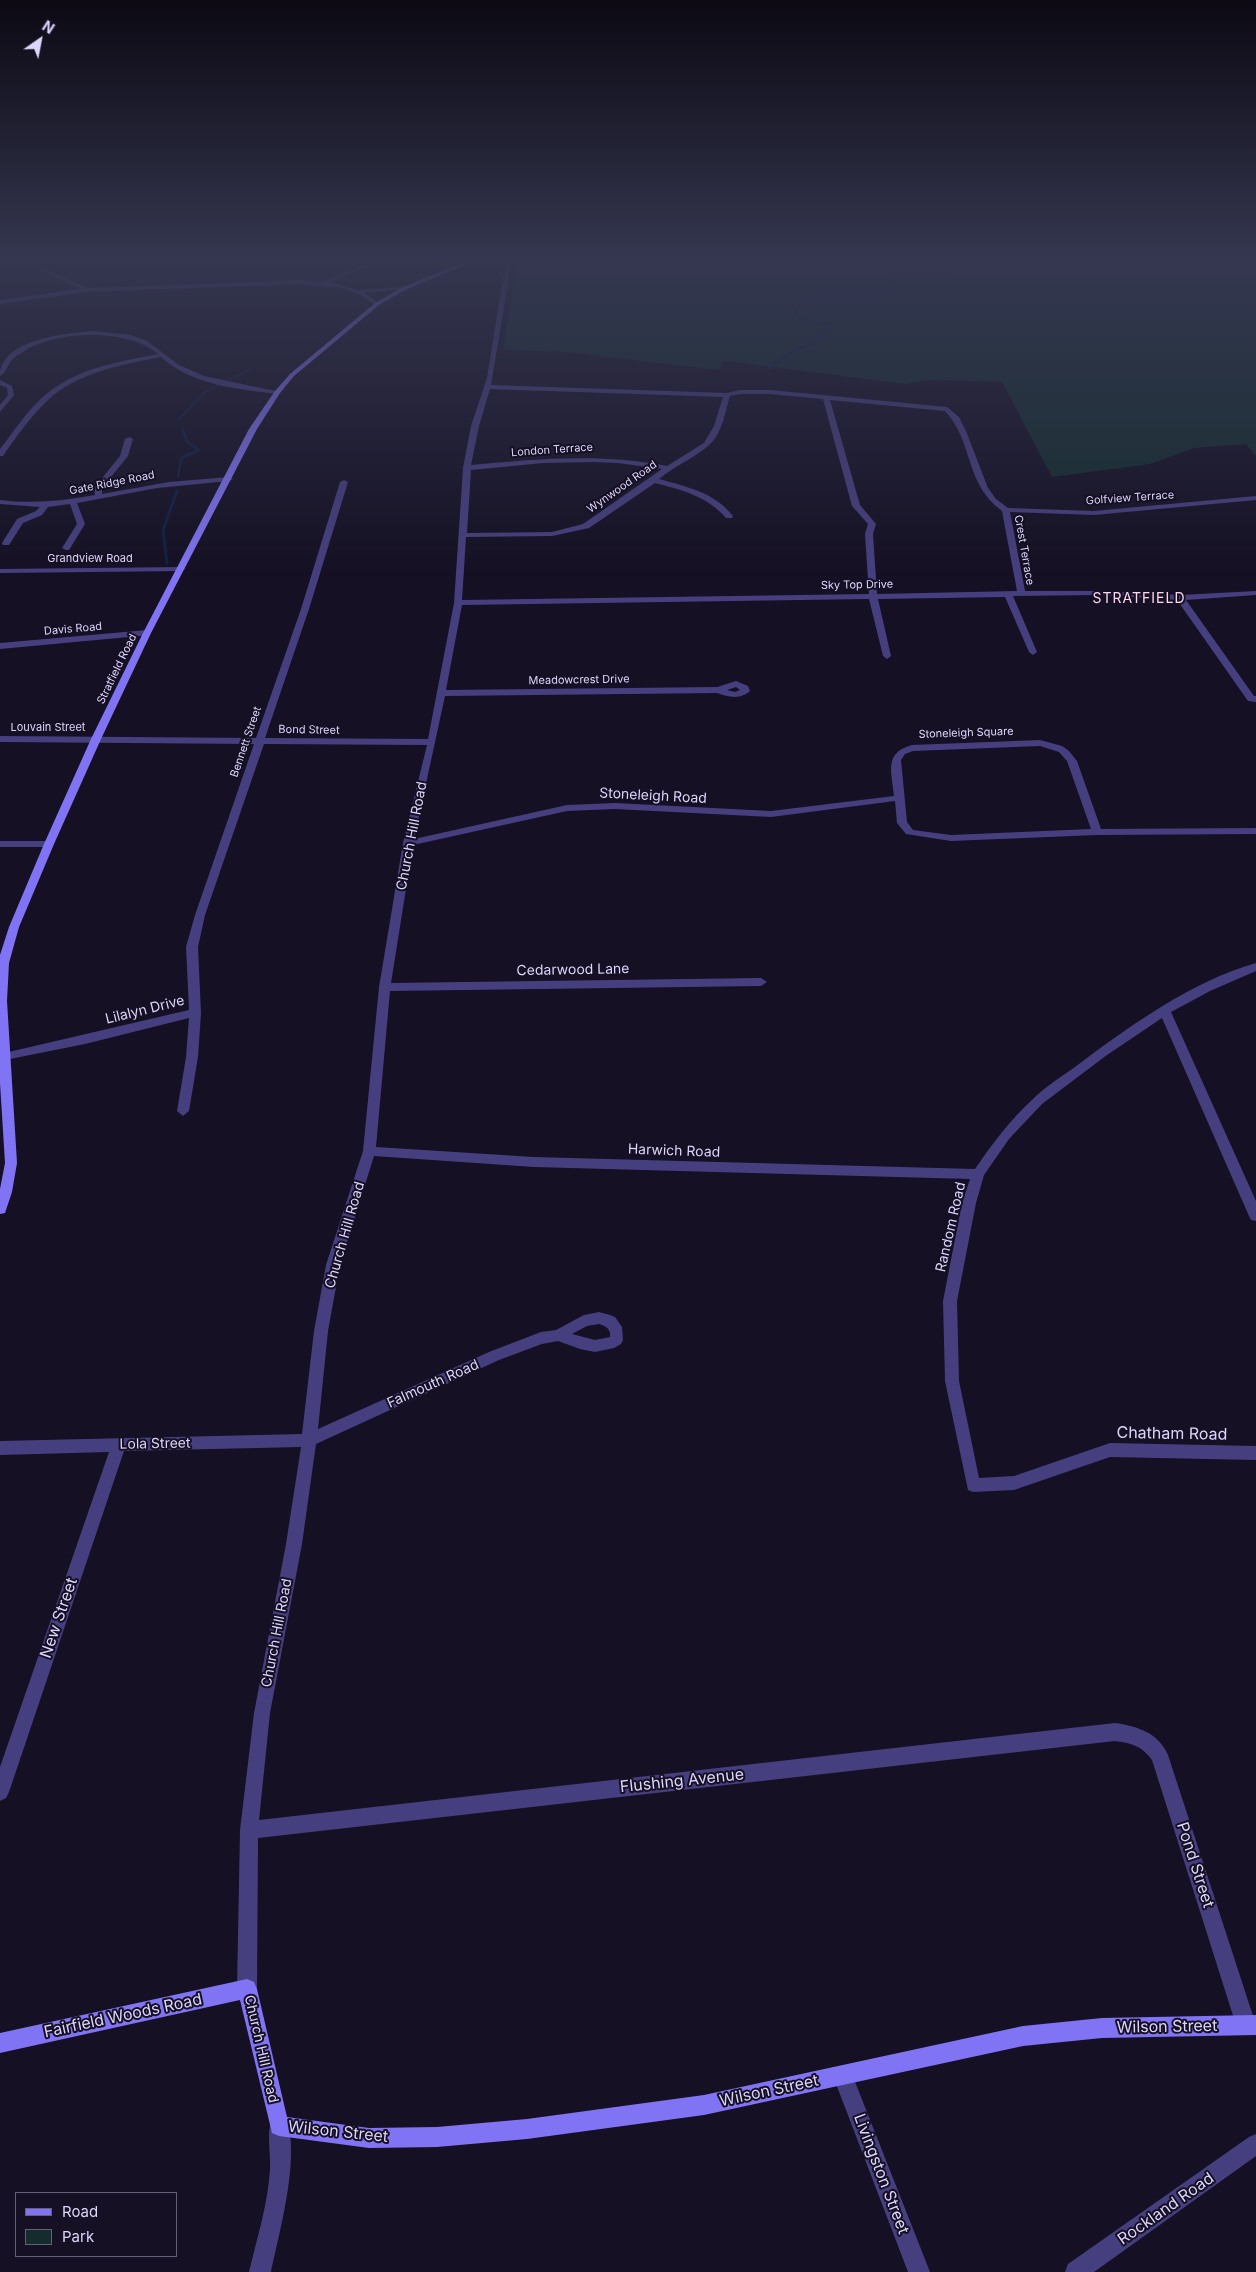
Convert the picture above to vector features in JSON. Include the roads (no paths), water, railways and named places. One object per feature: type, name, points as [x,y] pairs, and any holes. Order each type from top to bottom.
[{"type":"main road","name":"Stratfield Road","points":[[0,1210],[6,1192],[10,1163],[1,1001],[3,963],[14,927],[96,739],[147,633],[229,479],[253,429],[277,392],[303,365]]},
{"type":"main road","name":"Fairfield Woods Road","points":[[0,2043],[246,1989]]},
{"type":"main road","name":"Church Hill Road","points":[[246,1989],[279,2126]]},
{"type":"main road","name":"Wilson Street","points":[[279,2126],[369,2138],[438,2136],[527,2129],[704,2105],[1023,2036],[1102,2028],[1251,2025]]},
{"type":"street","points":[[0,454],[42,402],[68,382],[117,365]]},
{"type":"street","points":[[172,365],[192,374],[277,392]]},
{"type":"street","name":"Church Hill Road","points":[[246,1989],[249,1830],[262,1713],[294,1544],[310,1440],[321,1331],[333,1265],[369,1151],[385,987],[408,843],[432,742],[458,604],[467,468],[475,426],[490,378],[492,365]]},
{"type":"street","points":[[0,382],[10,387],[11,395],[0,410]]},
{"type":"street","points":[[486,387],[727,395],[740,392],[770,392],[826,398],[856,506],[872,524],[870,534],[873,596],[888,656]]},
{"type":"street","name":"Wynwood Road","points":[[462,535],[515,536],[552,534],[586,526],[654,480],[668,468],[707,444],[718,426],[727,395]]},
{"type":"street","name":"Crest Terrace","points":[[826,398],[947,409],[954,415],[980,482],[996,505],[1006,510],[1021,594]]},
{"type":"street","points":[[99,496],[98,488],[124,456],[129,439]]},
{"type":"street","name":"London Terrace","points":[[467,468],[587,458],[640,461],[668,468]]},
{"type":"street","name":"Gate Ridge Road","points":[[0,502],[45,505],[74,502],[174,482],[229,479]]},
{"type":"street","points":[[654,480],[711,498],[723,507],[729,516]]},
{"type":"street","name":"Bennett Street","points":[[195,1013],[192,947],[200,915],[305,609],[344,482]]},
{"type":"street","name":"Golfview Terrace","points":[[1006,510],[1094,512],[1158,508],[1256,498]]},
{"type":"street","points":[[66,548],[81,524],[74,502]]},
{"type":"street","points":[[6,543],[20,521],[39,513],[45,505]]},
{"type":"street","name":"Grandview Road","points":[[0,571],[181,569]]},
{"type":"street","name":"Sky Top Drive","points":[[458,604],[1097,593],[1180,598],[1256,593]]},
{"type":"street","name":"Crest Terrace","points":[[1008,594],[1033,652]]},
{"type":"street","points":[[1180,598],[1251,699],[1256,699]]},
{"type":"street","name":"Davis Road","points":[[0,646],[147,633]]},
{"type":"street","name":"Meadowcrest Drive","points":[[440,693],[718,690]]},
{"type":"street","name":"Louvain Street","points":[[0,739],[96,739]]},
{"type":"street","name":"Bond Street","points":[[96,739],[432,742]]},
{"type":"street","name":"Stoneleigh Square","points":[[1097,832],[1072,761],[1066,751],[1040,743],[931,746],[912,748],[901,752],[896,760],[898,798],[902,823],[910,832],[925,835],[951,838],[1097,832],[1256,831]]},
{"type":"street","name":"Stoneleigh Road","points":[[408,843],[567,808],[615,806],[772,814],[898,798]]},
{"type":"street","points":[[0,844],[49,844]]},
{"type":"street","name":"Random Road","points":[[973,1485],[952,1381],[950,1301],[969,1203],[978,1174],[1005,1136],[1038,1101],[1103,1052],[1165,1011],[1206,988],[1256,967]]},
{"type":"street","name":"Cedarwood Lane","points":[[385,987],[761,982]]},
{"type":"street","points":[[1165,1011],[1256,1216]]},
{"type":"street","name":"Lilalyn Drive","points":[[5,1056],[85,1040],[195,1013],[192,1057],[183,1111]]},
{"type":"street","name":"Harwich Road","points":[[369,1151],[534,1162],[978,1174]]},
{"type":"street","name":"Falmouth Road","points":[[310,1440],[494,1356],[542,1338],[559,1335]]},
{"type":"street","name":"Lola Street","points":[[0,1448],[310,1440]]},
{"type":"street","name":"New Street","points":[[0,1792],[119,1444]]},
{"type":"street","name":"Chatham Road","points":[[973,1485],[1014,1483],[1110,1450],[1256,1453]]},
{"type":"street","name":"Flushing Avenue","points":[[249,1830],[1115,1732]]},
{"type":"street","name":"Pond Street","points":[[1115,1732],[1137,1735],[1147,1740],[1159,1755],[1251,2025]]},
{"type":"street","name":"Livingston Street","points":[[843,2076],[919,2272]]},
{"type":"street","name":"Church Hill Road","points":[[260,2272],[277,2195],[280,2169],[279,2126]]},
{"type":"street","name":"Rockland Road","points":[[1076,2272],[1256,2144]]},
{"type":"waterway","points":[[769,368],[773,365]]},
{"type":"waterway","points":[[229,380],[251,369]]},
{"type":"waterway","points":[[179,419],[204,393],[217,386]]},
{"type":"waterway","points":[[178,477],[181,458],[199,450],[187,442],[183,430]]},
{"type":"waterway","points":[[167,563],[163,530],[177,491]]},
{"type":"district","name":"STRATFIELD","points":[[1139,599]]}]
